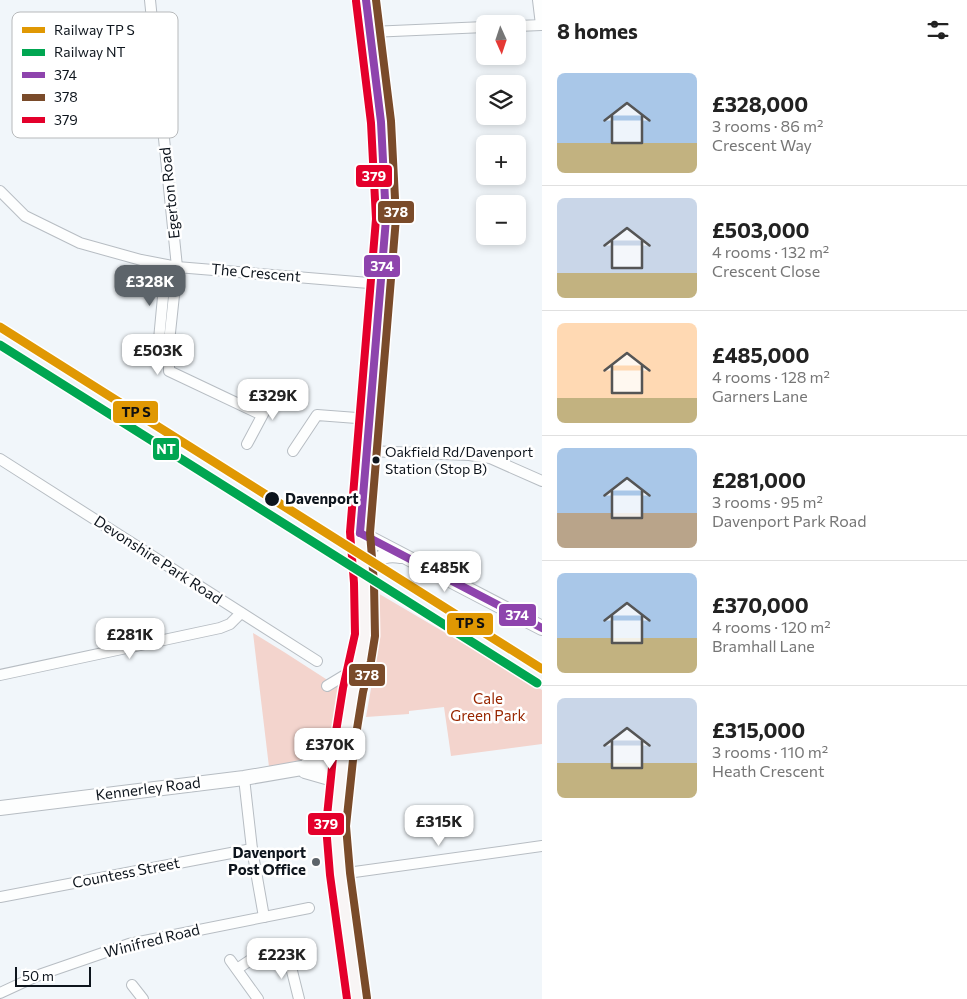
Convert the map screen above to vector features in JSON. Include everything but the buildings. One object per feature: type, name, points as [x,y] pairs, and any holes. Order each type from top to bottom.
[{"type":"main road","points":[[356,999],[340,874],[336,826],[345,740],[364,636],[364,576],[360,533],[362,494],[386,219],[381,122],[366,0]]},
{"type":"street","points":[[526,26],[541,25],[538,0]]},
{"type":"street","points":[[370,32],[476,27]]},
{"type":"street","name":"Egerton Road","points":[[164,138],[177,267],[169,342],[169,371],[262,415]]},
{"type":"street","name":"The Crescent","points":[[0,191],[25,216],[80,243],[166,265],[381,284]]},
{"type":"street","points":[[158,350],[166,265]]},
{"type":"street","points":[[247,444],[278,386]]},
{"type":"street","points":[[293,451],[317,415],[370,418]]},
{"type":"street","points":[[367,451],[469,455],[490,458],[542,480]]},
{"type":"street","name":"Devonshire Park Road","points":[[0,459],[317,661]]},
{"type":"street","points":[[360,533],[542,628]]},
{"type":"street","points":[[364,576],[378,558],[394,555],[405,556]]},
{"type":"street","points":[[0,675],[220,628],[230,624],[241,613]]},
{"type":"street","points":[[327,686],[360,666]]},
{"type":"street","points":[[296,769],[328,754],[345,740]]},
{"type":"street","points":[[296,769],[319,766],[341,774]]},
{"type":"street","name":"Kennerley Road","points":[[0,808],[244,778],[296,769]]},
{"type":"street","points":[[244,778],[252,849],[264,916]]},
{"type":"street","points":[[340,874],[542,846]]},
{"type":"street","name":"Countess Street","points":[[0,898],[252,849]]},
{"type":"street","name":"Winifred Road","points":[[0,992],[39,975],[129,944],[309,908]]},
{"type":"street","points":[[270,951],[286,947],[300,999]]},
{"type":"street","points":[[237,969],[252,959]]},
{"type":"street","points":[[230,960],[258,999]]},
{"type":"street","points":[[132,985],[142,999]]},
{"type":"green space","name":"Cale Green Park","points":[[376,592],[542,690],[542,744],[451,756],[444,707],[409,711],[409,714],[366,717],[376,660]]},
{"type":"green space","points":[[253,633],[343,690],[341,711],[334,735],[332,740],[321,751],[304,759],[269,767]]},
{"type":"transit line","name":"374","points":[[360,533],[386,219],[381,122],[366,0]]},
{"type":"transit line","name":"378","points":[[367,998],[350,873],[346,826],[355,741],[375,636],[374,583],[370,533],[396,218],[391,121],[376,0]]},
{"type":"transit line","name":"379","points":[[347,999],[330,875],[326,826],[335,738],[343,688],[355,634],[350,532],[376,219],[371,123],[356,1]]},
{"type":"transit line","points":[[0,327],[542,669]]},
{"type":"transit line","name":"374","points":[[360,533],[542,628]]},
{"type":"rail line","name":"NT","points":[[0,345],[537,683]]},
{"type":"place","name":"Oakfield Rd/Davenport Station (Stop B)","points":[[376,460]]},
{"type":"place","name":"Davenport","points":[[272,499]]},
{"type":"place","name":"Davenport Post Office","points":[[316,862]]}]
